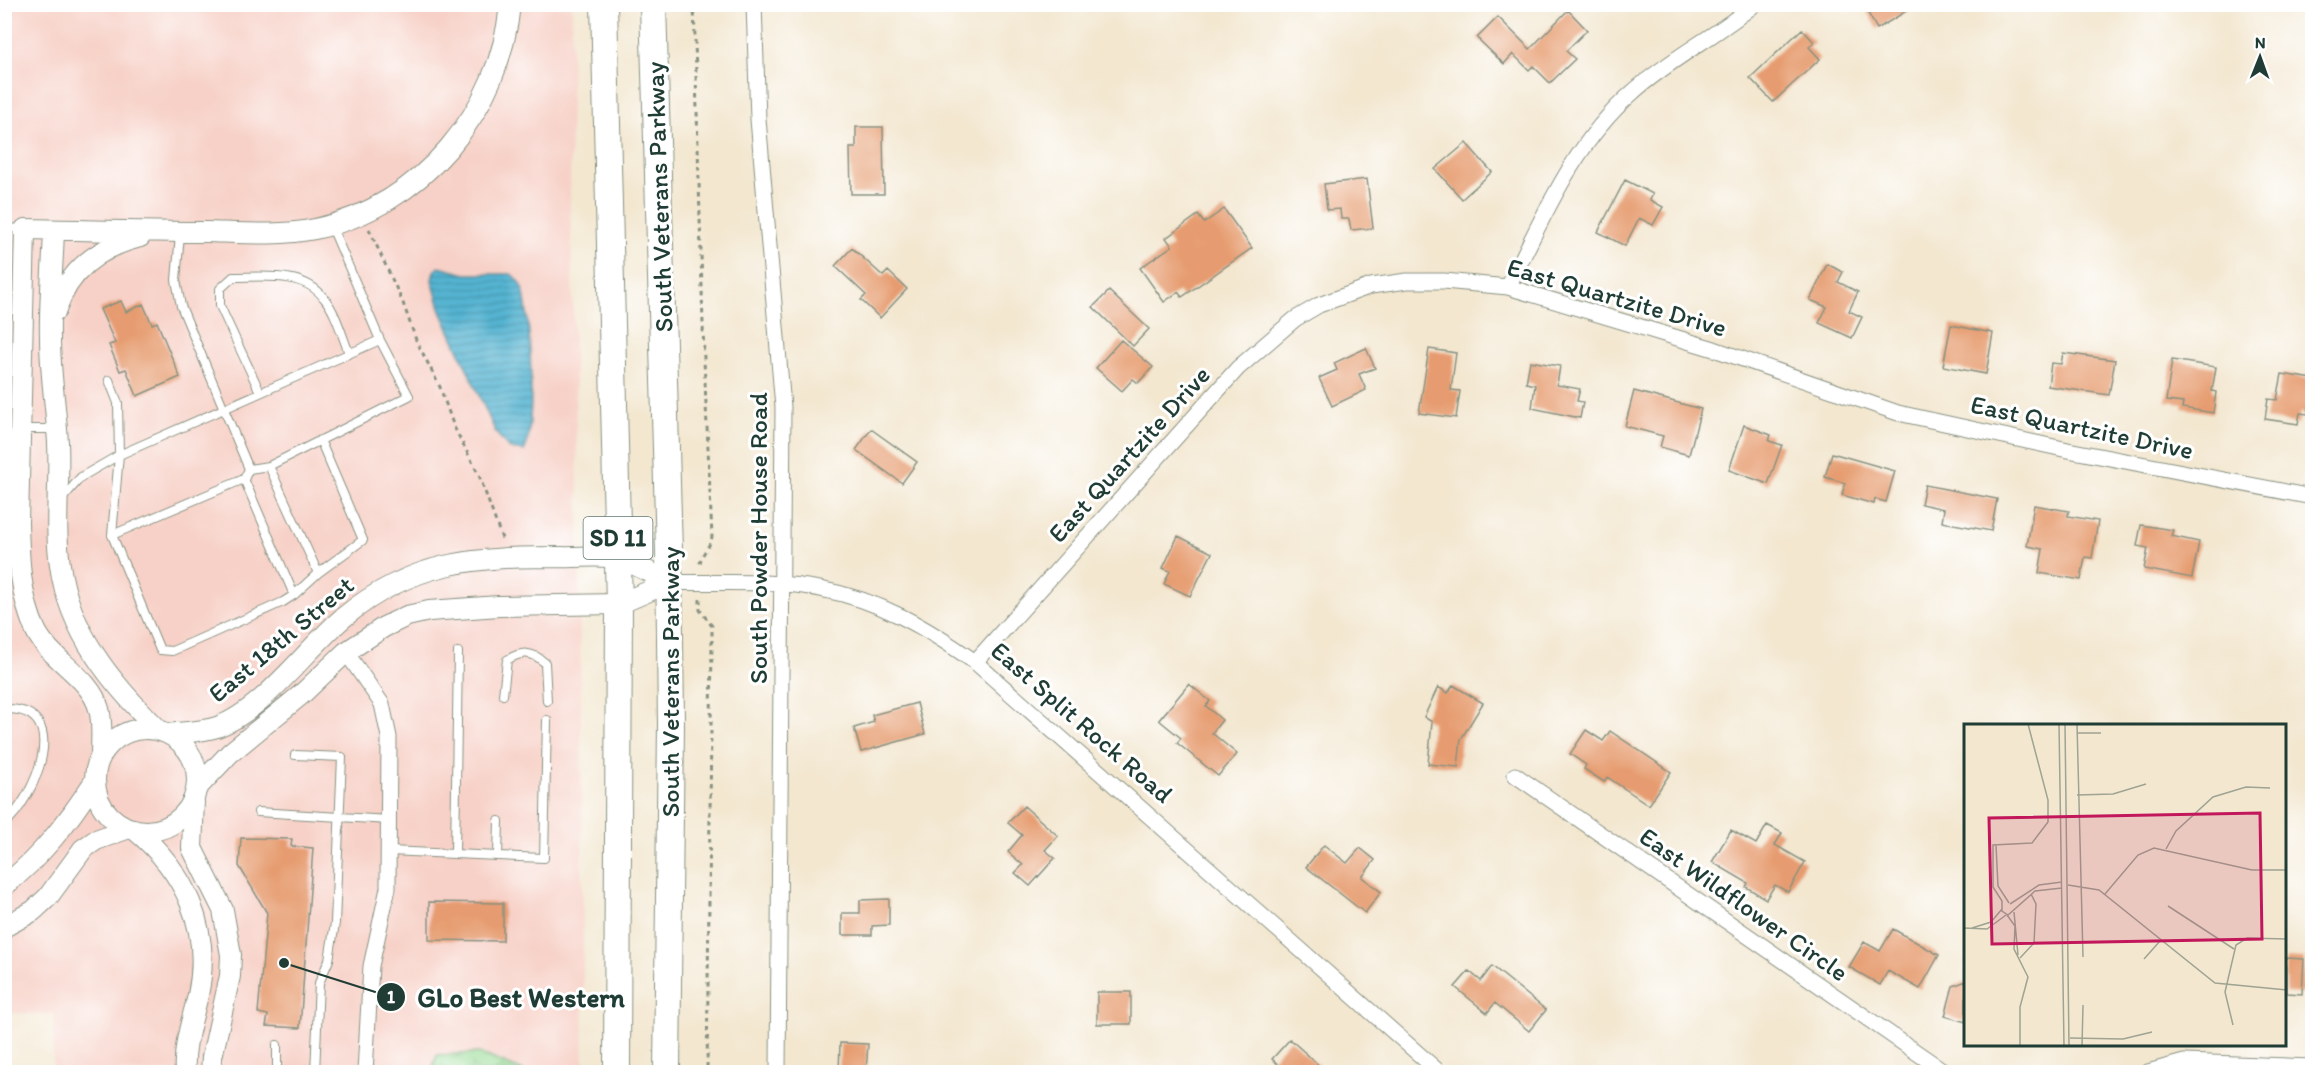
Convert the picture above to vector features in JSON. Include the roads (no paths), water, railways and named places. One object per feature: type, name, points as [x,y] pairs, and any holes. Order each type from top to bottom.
[{"type":"highway","name":"South Veterans Parkway","points":[[604,4],[619,604],[617,1072]]},
{"type":"highway","name":"South Veterans Parkway","points":[[653,4],[670,582],[671,725],[667,1072]]},
{"type":"street","points":[[4,886],[40,856],[60,834],[94,782],[101,755],[99,709],[81,680],[58,659],[41,638],[23,591],[18,523],[25,229],[292,232],[331,224],[361,214],[406,187],[434,165],[468,124],[495,72],[503,45],[510,4]]},
{"type":"street","name":"South Powder House Road","points":[[754,4],[758,118],[783,408],[784,584],[778,1072]]},
{"type":"street","points":[[1508,287],[1575,157],[1591,137],[1632,92],[1755,4]]},
{"type":"street","points":[[54,230],[50,336],[57,429],[57,505],[63,582],[82,634],[123,694],[163,732],[181,743],[190,755],[196,770],[192,848],[223,910],[231,955],[230,976],[212,1057],[211,1072]]},
{"type":"street","points":[[50,336],[60,298],[69,282],[87,261],[116,244],[176,232]]},
{"type":"street","name":"East Quartzite Drive","points":[[975,663],[1238,368],[1296,319],[1319,305],[1371,286],[1407,281],[1444,281],[1508,287],[1714,349],[1898,413],[2068,450],[2313,496]]},
{"type":"street","name":"East 18th Street","points":[[101,755],[115,739],[130,731],[163,732],[218,727],[240,715],[266,694],[343,618],[384,590],[444,565],[486,558],[618,558],[670,582]]},
{"type":"street","name":"East Split Rock Road","points":[[619,604],[670,582],[784,584],[821,589],[877,605],[928,628],[975,663],[1437,1072]]},
{"type":"street","name":"East 18th Street","points":[[4,927],[33,911],[48,897],[83,849],[96,840],[132,828],[148,831],[164,828],[178,820],[195,793],[230,753],[302,694],[346,652],[384,627],[407,616],[429,611],[499,606],[619,604]]},
{"type":"street","points":[[346,652],[382,704],[387,720],[390,821],[388,888],[371,966],[365,1072]]},
{"type":"street","name":"East Wildflower Circle","points":[[1515,775],[1945,1072]]},
{"type":"street","points":[[94,782],[96,796],[103,808],[114,819],[132,828],[168,862],[190,901],[199,928],[203,958],[189,1031],[185,1072]]},
{"type":"street","points":[[2148,1072],[2184,1062],[2313,1067]]},
{"type":"lane","points":[[249,469],[269,466],[409,396],[380,340],[331,224]]},
{"type":"lane","points":[[4,228],[25,229]]},
{"type":"lane","points":[[112,535],[244,479],[249,469],[181,306],[176,280],[176,232]]},
{"type":"lane","points":[[260,392],[220,306],[220,288],[233,277],[282,277],[309,284],[325,298],[349,353]]},
{"type":"lane","points":[[57,505],[81,477],[118,455],[380,340]]},
{"type":"lane","points":[[109,380],[118,403],[118,455],[112,535],[160,650],[172,651],[283,602],[363,540],[320,440]]},
{"type":"lane","points":[[20,429],[57,429]]},
{"type":"lane","points":[[269,466],[318,573]]},
{"type":"lane","points":[[244,479],[294,594]]},
{"type":"lane","points":[[454,855],[458,652]]},
{"type":"lane","points":[[503,695],[503,671],[507,660],[517,654],[528,652],[545,663],[547,701]]},
{"type":"lane","points":[[4,709],[27,711],[36,716],[43,730],[43,747],[33,779],[20,805],[4,824]]},
{"type":"lane","points":[[390,851],[544,858],[547,720]]},
{"type":"lane","points":[[295,755],[342,757],[335,923],[329,960],[319,983],[315,1072]]},
{"type":"lane","points":[[258,812],[390,821]]},
{"type":"lane","points":[[498,856],[499,821]]},
{"type":"lane","points":[[277,1045],[277,1072]]},
{"type":"water","points":[[439,267],[466,274],[511,274],[521,284],[530,341],[531,369],[530,421],[524,451],[510,449],[496,433],[441,311],[432,280],[434,271]]},
{"type":"place","name":"GLo Best Western","points":[[284,963]]}]
